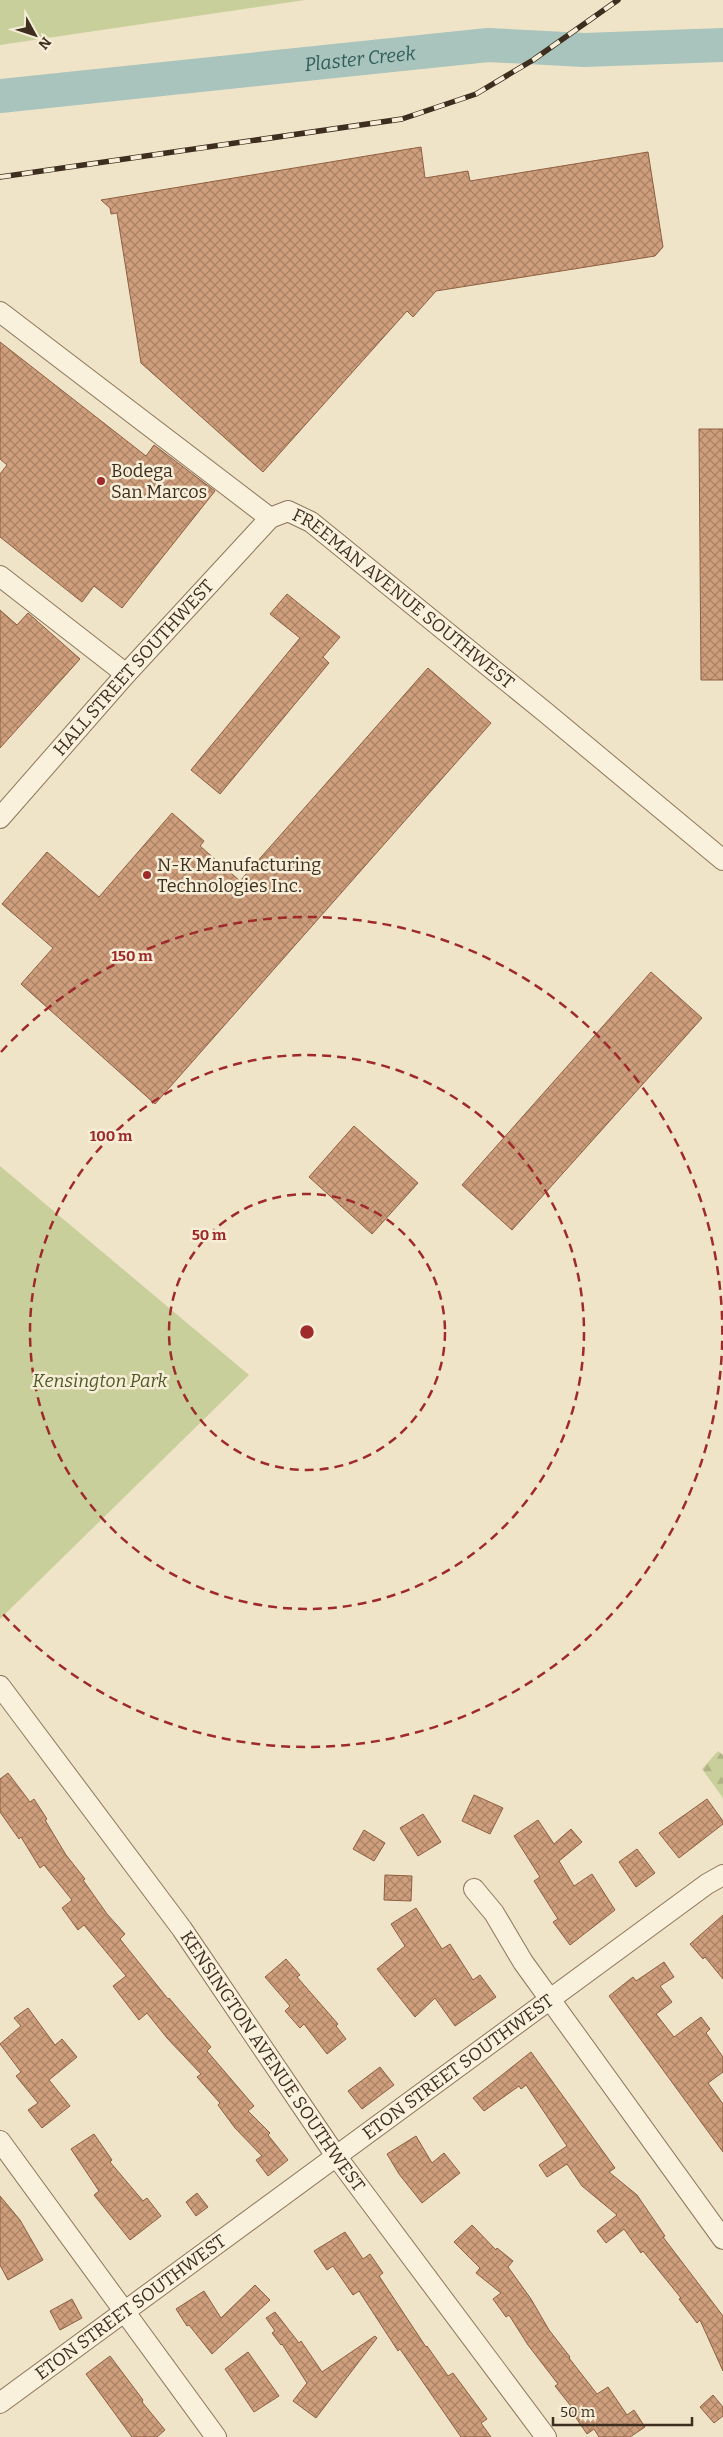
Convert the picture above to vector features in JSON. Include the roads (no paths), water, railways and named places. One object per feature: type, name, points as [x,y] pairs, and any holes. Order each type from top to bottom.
[{"type":"street","name":"FREEMAN AVENUE SOUTHWEST","points":[[0,312],[270,518],[288,511],[311,522],[545,712],[723,860]]},
{"type":"street","name":"HALL STREET SOUTHWEST","points":[[0,818],[126,674],[270,518]]},
{"type":"street","points":[[0,576],[126,674]]},
{"type":"street","name":"KENSINGTON AVENUE SOUTHWEST","points":[[0,1686],[182,1929],[336,2156],[546,2437]]},
{"type":"street","name":"ETON STREET SOUTHWEST","points":[[0,2403],[125,2313],[549,1998],[707,1884],[723,1875]]},
{"type":"street","points":[[474,1889],[494,1913],[523,1962],[723,2239]]},
{"type":"street","points":[[0,2141],[216,2437]]},
{"type":"waterway","name":"Plaster Creek","points":[[0,96],[488,45],[584,50],[723,45]]},
{"type":"railway","points":[[0,177],[402,119],[476,94],[533,60],[618,0]]},
{"type":"place","name":"Bodega San Marcos","points":[[101,481]]},
{"type":"place","name":"N-K Manufacturing Technologies Inc.","points":[[147,875]]},
{"type":"park label","name":"Kensington Park","points":[[100,1381]]}]
